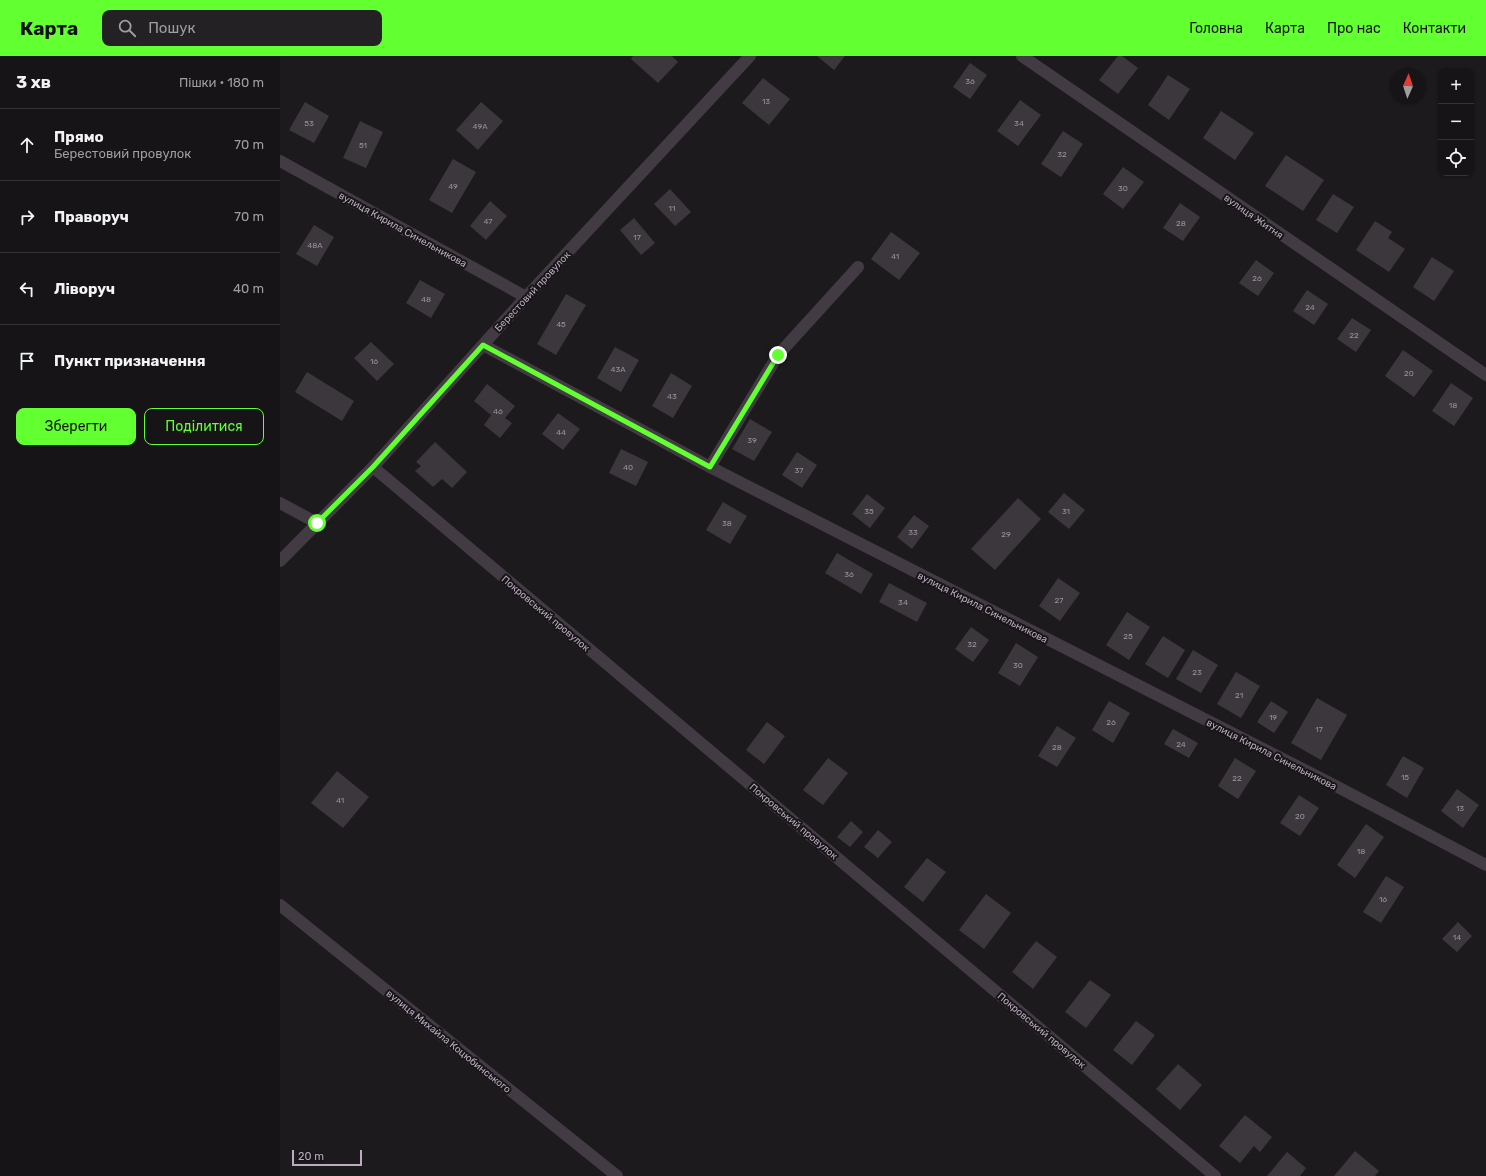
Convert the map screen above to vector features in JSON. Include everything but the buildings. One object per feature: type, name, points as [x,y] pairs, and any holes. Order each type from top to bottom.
[{"type":"street","name":"Берестовий провулок","points":[[280,561],[373,467],[526,297],[750,56]]},
{"type":"street","name":"вулиця Житня","points":[[1022,56],[1486,375]]},
{"type":"street","name":"вулиця Кирила Синельникова","points":[[280,161],[526,297]]},
{"type":"street","points":[[710,467],[778,355],[858,267]]},
{"type":"street","name":"вулиця Кирила Синельникова","points":[[483,345],[710,467],[1486,864]]},
{"type":"street","name":"Покровський провулок","points":[[373,467],[1215,1176]]},
{"type":"street","points":[[280,503],[317,523]]},
{"type":"street","name":"вулиця Михайла Коцюбинського","points":[[280,905],[617,1176]]},
{"type":"route","points":[[317,523],[373,467],[483,345],[710,467],[778,355]]}]
